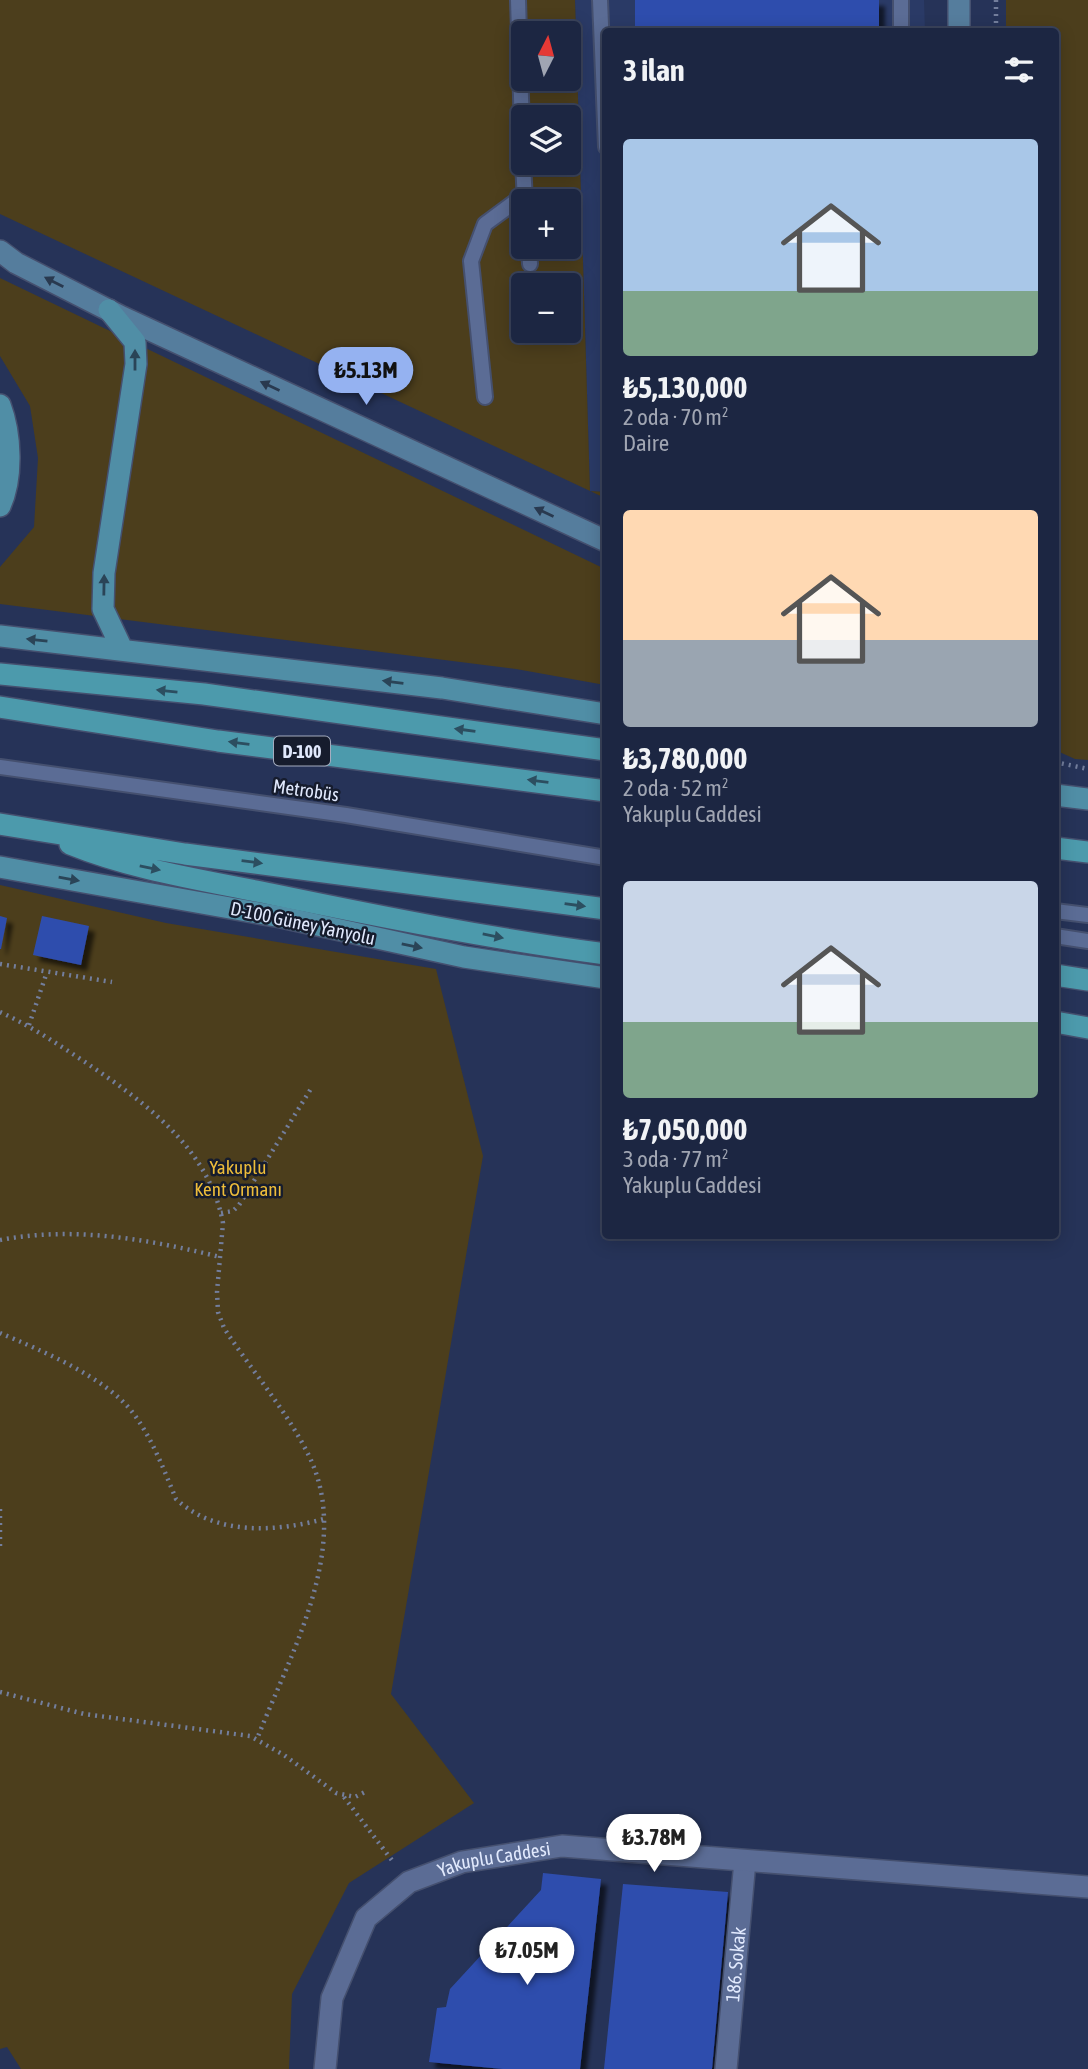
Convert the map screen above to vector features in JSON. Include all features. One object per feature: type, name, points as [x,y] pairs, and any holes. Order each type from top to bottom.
[{"type":"highway","points":[[0,674],[204,694],[602,749]]},
{"type":"highway","name":"D-100","points":[[0,707],[218,741],[602,790]]},
{"type":"highway","points":[[0,824],[185,853],[602,908]]},
{"type":"highway","points":[[39,830],[110,860],[357,911],[602,953]]},
{"type":"highway","points":[[1059,848],[1088,852]]},
{"type":"highway","points":[[1059,976],[1088,980]]},
{"type":"highway","points":[[1059,1023],[1088,1028]]},
{"type":"main road","points":[[959,0],[959,28]]},
{"type":"main road","points":[[0,251],[16,263],[109,310],[602,539]]},
{"type":"main road","points":[[109,310],[135,342],[136,364],[104,573],[103,609],[122,649]]},
{"type":"main road","points":[[0,405],[6,422],[8,465],[0,506]]},
{"type":"main road","points":[[0,636],[442,688],[602,714]]},
{"type":"main road","points":[[1059,788],[1088,798]]},
{"type":"main road","points":[[1059,795],[1088,798]]},
{"type":"main road","name":"D-100 Güney Yanyolu","points":[[0,867],[281,917],[464,957],[602,977]]},
{"type":"main road","points":[[1059,1030],[1088,1034]]},
{"type":"street","name":"Yakuplu Caddesi","points":[[326,2069],[332,1998],[366,1918],[409,1882],[462,1862],[562,1846],[1088,1887]]},
{"type":"street","name":"186. Sokak","points":[[726,2069],[745,1861]]},
{"type":"lane","points":[[518,0],[521,105]]},
{"type":"lane","points":[[600,0],[602,49]]},
{"type":"lane","points":[[901,0],[901,28]]},
{"type":"lane","points":[[485,397],[471,261],[485,224],[511,207]]},
{"type":"lane","points":[[530,259],[530,264]]},
{"type":"lane","name":"Metrobüs","points":[[0,767],[346,816],[602,857]]},
{"type":"lane","points":[[1059,911],[1088,915]]},
{"type":"lane","points":[[1059,937],[1088,941]]},
{"type":"path","points":[[996,0],[996,28]]},
{"type":"path","points":[[1059,763],[1088,769]]},
{"type":"path","points":[[0,964],[112,982]]},
{"type":"path","points":[[29,1025],[47,972]]},
{"type":"path","points":[[0,1012],[29,1025],[119,1085],[166,1122],[187,1146],[201,1167],[221,1213],[218,1312],[224,1328],[295,1430],[320,1484],[324,1519],[322,1558],[313,1599],[257,1739]]},
{"type":"path","points":[[221,1213],[233,1211],[239,1205],[312,1087]]},
{"type":"path","points":[[0,1240],[36,1233],[70,1234],[160,1243],[220,1257]]},
{"type":"path","points":[[0,1333],[36,1348],[120,1398],[133,1413],[176,1499],[185,1507],[203,1517],[236,1527],[266,1529],[324,1519]]},
{"type":"path","points":[[0,1510],[0,1550]]},
{"type":"path","points":[[0,1692],[84,1714],[257,1739],[344,1797],[409,1882]]},
{"type":"path","points":[[344,1797],[365,1792]]},
{"type":"shaded area","points":[[575,0],[924,0],[925,28],[602,28],[602,492],[590,491],[580,175],[581,105],[578,105],[578,91],[581,91],[581,21],[576,21]]},
{"type":"green space","points":[[0,0],[575,0],[576,21],[511,21],[511,91],[578,91],[578,105],[511,105],[511,175],[580,175],[581,189],[511,189],[511,259],[581,259],[581,196],[590,491],[0,214]]},
{"type":"green space","points":[[1006,0],[1088,0],[1088,760],[1075,759],[1059,752],[1059,28],[1006,28]]},
{"type":"green space","points":[[0,278],[602,568],[602,684],[516,669],[0,604],[0,567],[34,527],[38,458],[30,406],[0,356]]},
{"type":"green space","name":"Yakuplu Kent Ormanı","points":[[0,885],[166,923],[436,969],[483,1156],[391,1694],[474,1803],[349,1883],[292,1994],[289,2069],[21,2069],[7,2047],[0,2049]]},
{"type":"building","points":[[635,0],[879,0],[879,28],[635,28]]},
{"type":"building","points":[[0,916],[7,918],[1,949],[0,949]]},
{"type":"building","points":[[42,916],[89,926],[81,965],[33,955]]},
{"type":"building","points":[[543,1873],[601,1879],[580,2069],[503,2069],[429,2062],[437,2008],[446,2007],[450,1989],[541,1890]]},
{"type":"building","points":[[623,1884],[728,1892],[712,2069],[604,2069]]}]
